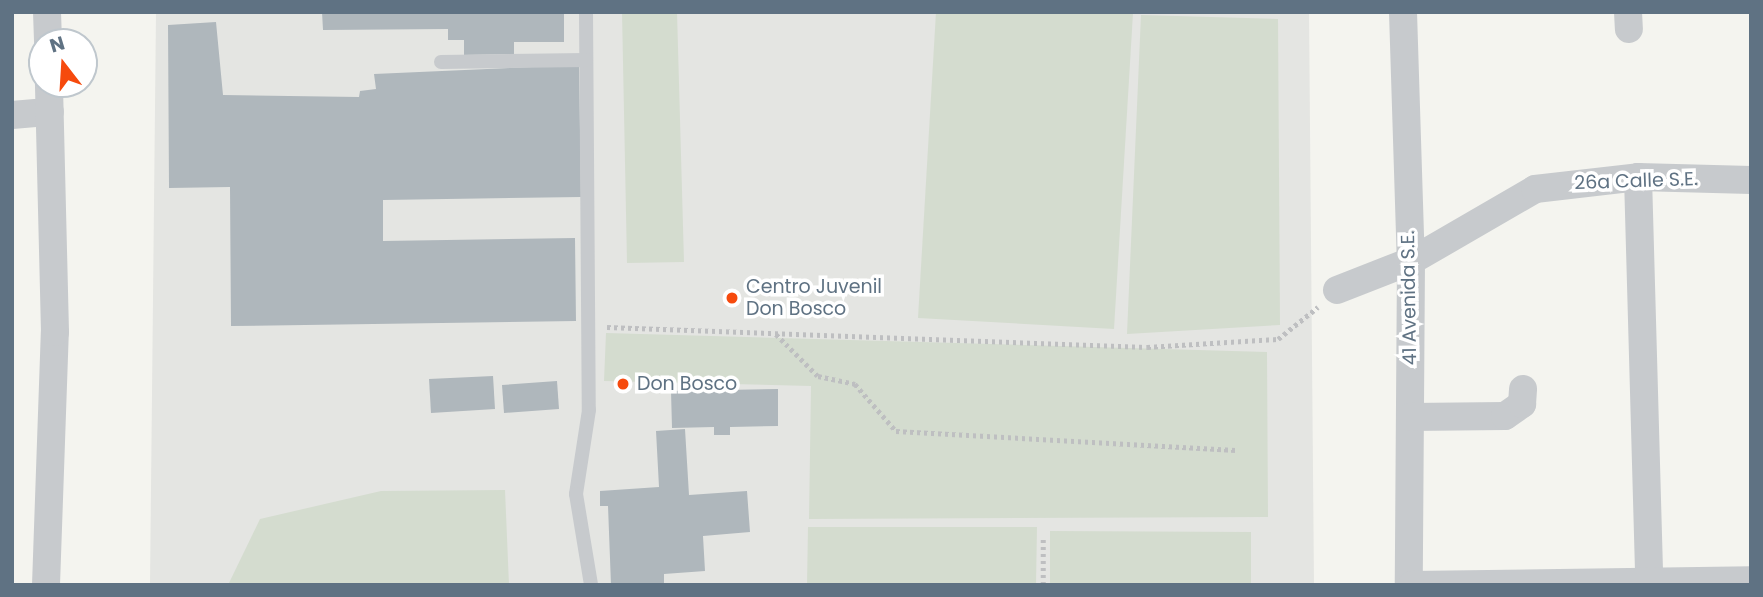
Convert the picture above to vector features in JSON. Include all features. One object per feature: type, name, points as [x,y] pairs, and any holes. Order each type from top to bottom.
[{"type":"street","name":"41 Avenida S.E.","points":[[1403,12],[1411,261],[1411,585]]},
{"type":"street","points":[[46,585],[55,332],[50,98]]},
{"type":"street","points":[[12,115],[50,112]]},
{"type":"street","name":"26a Calle S.E.","points":[[1337,290],[1411,261],[1535,190],[1638,177],[1751,180]]},
{"type":"street","points":[[1638,177],[1649,582]]},
{"type":"street","points":[[1410,417],[1506,416],[1522,404],[1523,389]]},
{"type":"street","points":[[1411,585],[1751,580]]},
{"type":"lane","points":[[586,12],[589,410],[576,494],[591,585]]},
{"type":"lane","points":[[441,62],[586,60]]},
{"type":"path","points":[[587,327],[1147,347],[1278,339],[1337,290]]},
{"type":"path","points":[[775,334],[818,376],[855,384],[896,431],[1235,450]]},
{"type":"path","points":[[1043,536],[1043,585]]},
{"type":"shaded area","name":"Centro Juvenil Don Bosco","points":[[156,12],[1309,12],[1314,585],[150,585]]},
{"type":"shaded area","points":[[622,12],[677,12],[684,262],[627,263]]},
{"type":"shaded area","points":[[936,12],[1133,13],[1114,329],[918,318]]},
{"type":"shaded area","points":[[1141,15],[1278,19],[1280,325],[1127,334]]},
{"type":"shaded area","points":[[606,333],[1267,352],[1268,517],[809,519],[811,386],[604,381]]},
{"type":"shaded area","points":[[505,490],[509,585],[228,585],[260,519],[381,491]]},
{"type":"shaded area","points":[[808,527],[1037,527],[1036,585],[807,585]]},
{"type":"shaded area","points":[[1050,531],[1251,532],[1251,585],[1050,585]]},
{"type":"building","points":[[322,12],[564,12],[564,42],[514,42],[514,54],[464,55],[464,40],[448,40],[448,29],[323,30]]},
{"type":"building","points":[[216,22],[223,95],[359,97],[360,91],[376,89],[374,74],[579,65],[581,197],[383,200],[383,241],[575,238],[576,321],[231,326],[230,187],[169,188],[168,25]]},
{"type":"building","points":[[493,376],[495,409],[431,413],[429,379]]},
{"type":"building","points":[[557,381],[559,409],[504,413],[502,385]]},
{"type":"building","points":[[778,389],[778,426],[730,427],[730,435],[714,435],[714,427],[672,428],[671,391]]},
{"type":"building","points":[[685,429],[689,495],[747,491],[750,532],[703,536],[705,571],[664,574],[664,585],[611,585],[608,506],[600,506],[600,491],[659,487],[656,431]]},
{"type":"place","name":"Centro Juvenil Don Bosco","points":[[732,298]]},
{"type":"place","name":"Don Bosco","points":[[623,384]]}]
